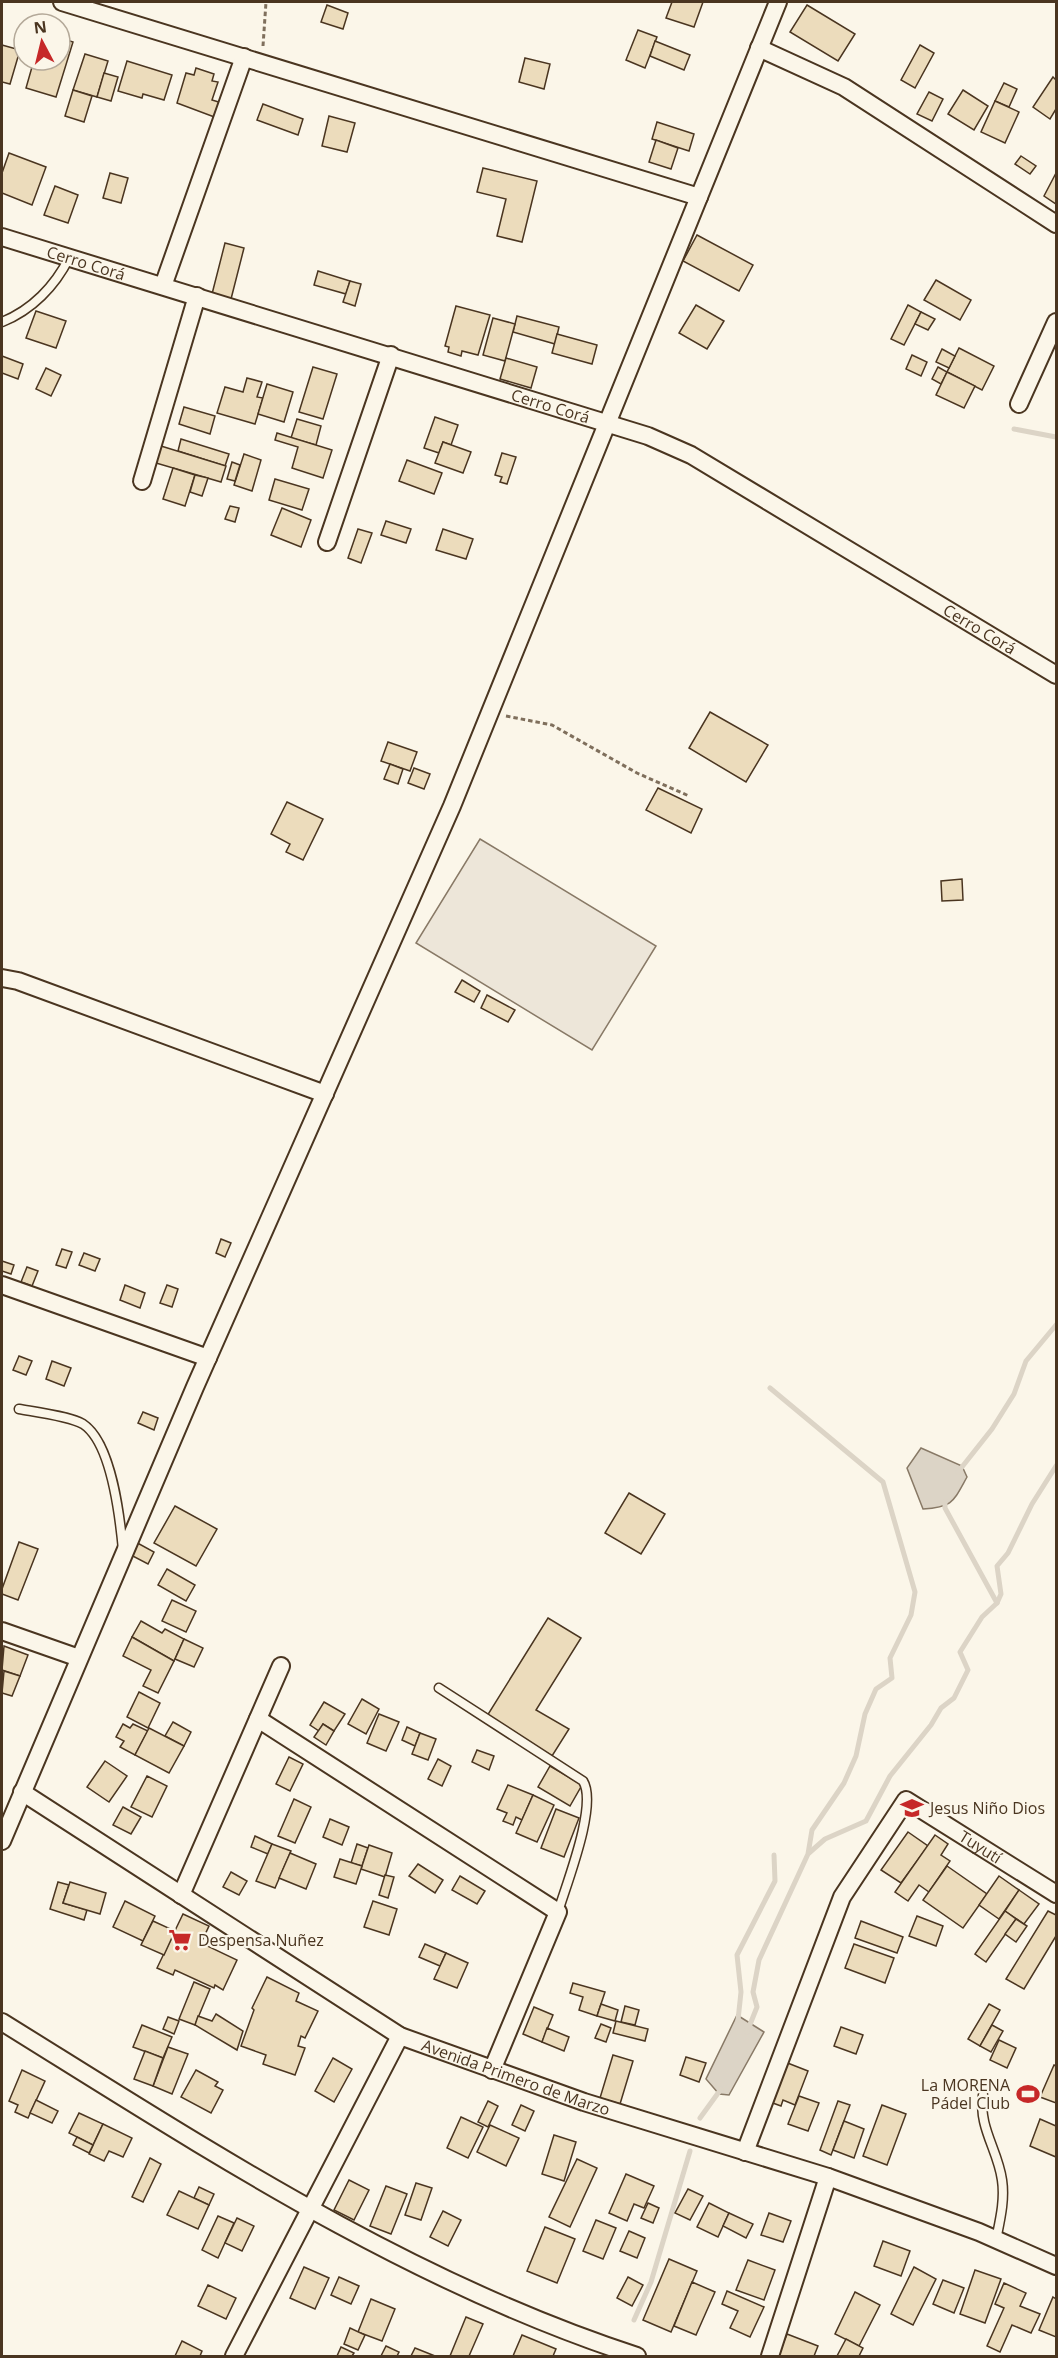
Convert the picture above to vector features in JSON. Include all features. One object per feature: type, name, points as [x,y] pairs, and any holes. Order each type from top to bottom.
[{"type":"street","points":[[62,2],[699,197]]},
{"type":"street","points":[[2,1841],[208,1358],[452,806],[778,2]]},
{"type":"street","points":[[759,48],[844,87],[1056,224]]},
{"type":"street","points":[[163,286],[243,57]]},
{"type":"street","name":"Cerro Corá","points":[[2,237],[608,422],[691,455],[1056,675]]},
{"type":"street","points":[[142,481],[197,296]]},
{"type":"street","points":[[1019,404],[1056,322]]},
{"type":"street","points":[[327,542],[391,355]]},
{"type":"street","points":[[2,978],[18,981],[325,1094]]},
{"type":"street","points":[[2,1284],[208,1358]]},
{"type":"street","points":[[2,1631],[80,1658]]},
{"type":"street","points":[[181,1895],[281,1666]]},
{"type":"street","points":[[258,1719],[558,1912],[492,2070]]},
{"type":"street","name":"Avenida Primero de Marzo","points":[[22,1792],[400,2036],[584,2102],[828,2177],[996,2240],[1056,2266]]},
{"type":"street","name":"Tuyutí","points":[[745,2152],[842,1897],[906,1800],[1056,1894]]},
{"type":"street","points":[[2,2022],[309,2210],[433,2273],[594,2342],[637,2356]]},
{"type":"street","points":[[234,2356],[400,2036]]},
{"type":"street","points":[[770,2356],[828,2177]]},
{"type":"lane","points":[[2,322],[32,304],[58,280],[70,257]]},
{"type":"lane","points":[[20,1409],[82,1424],[97,1440],[116,1493],[123,1556]]},
{"type":"lane","points":[[439,1688],[583,1781],[586,1787],[588,1807],[558,1912]]},
{"type":"lane","points":[[983,2095],[980,2111],[1002,2179],[1003,2206],[996,2240]]},
{"type":"path","points":[[261,63],[266,2]]},
{"type":"path","points":[[489,715],[528,719],[552,725],[637,773],[689,796]]},
{"type":"shaded area","points":[[480,839],[656,946],[592,1050],[416,943]]},
{"type":"shaded area","points":[[921,1448],[962,1466],[967,1477],[955,1498],[941,1507],[923,1509],[907,1468]]},
{"type":"shaded area","points":[[737,2015],[764,2032],[729,2095],[719,2094],[706,2079]]},
{"type":"building","points":[[672,2],[703,2],[694,27],[666,18]]},
{"type":"building","points":[[327,5],[348,13],[343,29],[321,22]]},
{"type":"building","points":[[807,5],[855,34],[838,61],[790,32]]},
{"type":"building","points":[[638,30],[657,37],[645,68],[626,60]]},
{"type":"building","points":[[655,41],[690,55],[684,70],[650,56]]},
{"type":"building","points":[[2,45],[12,48],[14,72],[10,84],[2,82]]},
{"type":"building","points":[[920,45],[934,53],[915,88],[901,80]]},
{"type":"building","points":[[85,54],[108,61],[97,97],[73,90]]},
{"type":"building","points":[[525,58],[550,64],[544,89],[519,82]]},
{"type":"building","points":[[127,61],[172,75],[164,100],[143,94],[142,98],[118,91]]},
{"type":"building","points":[[196,68],[214,74],[212,81],[218,82],[212,100],[222,103],[217,118],[177,103],[186,73],[194,75]]},
{"type":"building","points":[[31,72],[64,72],[56,97],[26,88]]},
{"type":"building","points":[[104,73],[118,77],[111,101],[97,97]]},
{"type":"building","points":[[1053,77],[1056,80],[1056,109],[1050,119],[1033,107]]},
{"type":"building","points":[[1004,83],[1017,89],[1009,107],[995,101]]},
{"type":"building","points":[[73,90],[92,96],[84,122],[65,116]]},
{"type":"building","points":[[963,90],[988,106],[974,130],[948,114]]},
{"type":"building","points":[[929,92],[943,99],[932,121],[917,114]]},
{"type":"building","points":[[995,101],[1019,112],[1005,143],[981,132]]},
{"type":"building","points":[[263,104],[303,119],[298,135],[257,120]]},
{"type":"building","points":[[329,116],[355,123],[347,152],[322,146]]},
{"type":"building","points":[[657,122],[694,134],[689,151],[652,139]]},
{"type":"building","points":[[656,140],[678,148],[671,169],[649,162]]},
{"type":"building","points":[[9,153],[46,167],[32,205],[2,193],[2,173]]},
{"type":"building","points":[[1021,156],[1036,166],[1030,174],[1015,164]]},
{"type":"building","points":[[483,168],[537,181],[522,242],[497,236],[506,199],[477,192]]},
{"type":"building","points":[[110,173],[128,178],[121,203],[103,198]]},
{"type":"building","points":[[1056,173],[1056,204],[1044,196]]},
{"type":"building","points":[[55,186],[78,195],[68,223],[44,215]]},
{"type":"building","points":[[697,235],[753,265],[739,291],[683,261]]},
{"type":"building","points":[[225,243],[244,248],[231,299],[212,294]]},
{"type":"building","points":[[318,271],[350,281],[346,294],[314,285]]},
{"type":"building","points":[[936,280],[971,300],[960,320],[924,300]]},
{"type":"building","points":[[350,281],[361,284],[355,306],[343,302]]},
{"type":"building","points":[[696,305],[724,321],[707,349],[679,333]]},
{"type":"building","points":[[908,305],[921,312],[904,345],[891,339]]},
{"type":"building","points":[[456,306],[490,315],[478,355],[462,351],[461,356],[448,352],[449,347],[445,346]]},
{"type":"building","points":[[36,311],[66,321],[56,348],[26,338]]},
{"type":"building","points":[[921,312],[935,319],[928,330],[915,324]]},
{"type":"building","points":[[517,316],[559,327],[555,344],[513,332]]},
{"type":"building","points":[[493,318],[515,324],[505,361],[483,355]]},
{"type":"building","points":[[557,334],[597,345],[592,364],[552,353]]},
{"type":"building","points":[[959,348],[994,366],[982,390],[947,372]]},
{"type":"building","points":[[942,349],[955,356],[949,368],[936,362]]},
{"type":"building","points":[[912,355],[927,362],[921,376],[906,369]]},
{"type":"building","points":[[2,356],[23,364],[18,379],[2,373]]},
{"type":"building","points":[[506,358],[537,367],[531,388],[500,379]]},
{"type":"building","points":[[313,367],[337,374],[323,419],[299,412]]},
{"type":"building","points":[[938,367],[947,372],[941,384],[932,379]]},
{"type":"building","points":[[46,368],[61,375],[51,396],[36,389]]},
{"type":"building","points":[[947,372],[975,386],[964,408],[936,395]]},
{"type":"building","points":[[247,378],[262,382],[257,397],[263,398],[255,424],[217,413],[225,387],[243,392]]},
{"type":"building","points":[[267,384],[293,392],[284,422],[258,414]]},
{"type":"building","points":[[184,407],[215,416],[210,434],[179,424]]},
{"type":"building","points":[[435,417],[458,425],[451,445],[443,442],[439,453],[424,448]]},
{"type":"building","points":[[297,419],[321,426],[316,445],[291,438]]},
{"type":"building","points":[[277,433],[332,450],[323,478],[292,468],[298,447],[275,440]]},
{"type":"building","points":[[181,439],[229,454],[225,466],[178,451]]},
{"type":"building","points":[[443,442],[471,452],[463,473],[435,463]]},
{"type":"building","points":[[161,446],[226,466],[221,482],[156,463]]},
{"type":"building","points":[[502,453],[516,457],[507,484],[500,482],[502,477],[495,475]]},
{"type":"building","points":[[244,454],[261,460],[252,491],[234,485]]},
{"type":"building","points":[[407,460],[442,473],[434,494],[399,481]]},
{"type":"building","points":[[232,462],[240,465],[235,481],[227,479]]},
{"type":"building","points":[[173,468],[195,475],[185,506],[163,499]]},
{"type":"building","points":[[195,475],[208,478],[202,496],[190,492]]},
{"type":"building","points":[[275,479],[309,489],[302,510],[269,500]]},
{"type":"building","points":[[230,506],[239,508],[235,522],[225,519]]},
{"type":"building","points":[[282,508],[311,520],[301,547],[271,535]]},
{"type":"building","points":[[386,521],[411,529],[406,543],[381,535]]},
{"type":"building","points":[[358,529],[372,533],[361,563],[348,558]]},
{"type":"building","points":[[443,529],[473,539],[466,559],[436,550]]},
{"type":"building","points":[[710,712],[768,745],[746,782],[689,748]]},
{"type":"building","points":[[388,742],[417,752],[410,771],[381,761]]},
{"type":"building","points":[[390,764],[403,769],[398,784],[384,779]]},
{"type":"building","points":[[414,768],[430,774],[424,789],[408,783]]},
{"type":"building","points":[[658,788],[702,809],[691,833],[646,810]]},
{"type":"building","points":[[287,802],[323,819],[303,860],[286,852],[290,844],[271,834]]},
{"type":"building","points":[[962,879],[963,900],[942,901],[941,881]]},
{"type":"building","points":[[462,980],[480,991],[474,1002],[455,992]]},
{"type":"building","points":[[487,995],[515,1010],[508,1022],[481,1008]]},
{"type":"building","points":[[221,1239],[231,1243],[225,1257],[216,1253]]},
{"type":"building","points":[[62,1249],[72,1252],[66,1268],[56,1265]]},
{"type":"building","points":[[84,1253],[100,1259],[95,1271],[79,1265]]},
{"type":"building","points":[[2,1261],[14,1265],[11,1274],[2,1271]]},
{"type":"building","points":[[27,1267],[38,1271],[32,1286],[21,1282]]},
{"type":"building","points":[[125,1285],[145,1293],[140,1308],[120,1300]]},
{"type":"building","points":[[167,1285],[178,1289],[172,1307],[160,1303]]},
{"type":"building","points":[[19,1356],[32,1361],[26,1375],[13,1370]]},
{"type":"building","points":[[52,1361],[71,1368],[64,1386],[46,1379]]},
{"type":"building","points":[[143,1412],[158,1418],[154,1430],[138,1423]]},
{"type":"building","points":[[629,1493],[665,1514],[641,1554],[605,1533]]},
{"type":"building","points":[[175,1506],[217,1529],[196,1566],[154,1543]]},
{"type":"building","points":[[132,1540],[154,1552],[148,1564],[125,1552]]},
{"type":"building","points":[[19,1542],[38,1549],[18,1600],[2,1594],[2,1589]]},
{"type":"building","points":[[167,1569],[195,1585],[186,1601],[158,1585]]},
{"type":"building","points":[[172,1600],[196,1611],[186,1632],[162,1621]]},
{"type":"building","points":[[548,1618],[581,1638],[536,1710],[569,1729],[552,1756],[487,1716]]},
{"type":"building","points":[[141,1621],[162,1633],[165,1629],[184,1639],[174,1661],[132,1637]]},
{"type":"building","points":[[132,1637],[174,1661],[158,1693],[143,1686],[151,1670],[123,1656]]},
{"type":"building","points":[[184,1639],[203,1648],[194,1667],[175,1659]]},
{"type":"building","points":[[4,1646],[28,1655],[20,1676],[2,1670]]},
{"type":"building","points":[[4,1671],[20,1676],[12,1696],[2,1693]]},
{"type":"building","points":[[139,1692],[160,1703],[148,1728],[127,1717]]},
{"type":"building","points":[[362,1699],[379,1709],[366,1734],[348,1724]]},
{"type":"building","points":[[324,1702],[345,1714],[334,1731],[323,1724],[319,1731],[310,1725]]},
{"type":"building","points":[[379,1714],[399,1722],[386,1751],[367,1743]]},
{"type":"building","points":[[173,1722],[191,1732],[184,1746],[165,1736]]},
{"type":"building","points":[[123,1724],[130,1728],[133,1724],[148,1731],[135,1755],[120,1747],[124,1741],[116,1737]]},
{"type":"building","points":[[323,1724],[334,1731],[326,1745],[314,1737]]},
{"type":"building","points":[[407,1727],[420,1733],[415,1746],[402,1740]]},
{"type":"building","points":[[149,1728],[184,1746],[169,1773],[135,1755]]},
{"type":"building","points":[[420,1733],[436,1739],[428,1760],[412,1754]]},
{"type":"building","points":[[477,1750],[494,1756],[489,1770],[472,1762]]},
{"type":"building","points":[[289,1757],[303,1764],[290,1791],[276,1784]]},
{"type":"building","points":[[438,1759],[451,1766],[442,1786],[428,1779]]},
{"type":"building","points":[[105,1761],[127,1776],[109,1802],[87,1787]]},
{"type":"building","points":[[550,1766],[582,1785],[570,1806],[538,1787]]},
{"type":"building","points":[[147,1776],[167,1786],[152,1817],[131,1807]]},
{"type":"building","points":[[508,1785],[533,1795],[522,1820],[516,1817],[513,1825],[503,1821],[507,1813],[497,1809]]},
{"type":"building","points":[[533,1795],[554,1805],[537,1842],[516,1833]]},
{"type":"building","points":[[294,1799],[311,1807],[295,1843],[278,1836]]},
{"type":"building","points":[[123,1807],[141,1817],[131,1834],[113,1825]]},
{"type":"building","points":[[556,1809],[579,1818],[564,1857],[541,1848]]},
{"type":"building","points":[[330,1819],[349,1827],[342,1845],[323,1837]]},
{"type":"building","points":[[908,1832],[928,1846],[901,1883],[881,1870]]},
{"type":"building","points":[[935,1835],[948,1844],[941,1855],[950,1861],[929,1892],[919,1885],[908,1901],[895,1892]]},
{"type":"building","points":[[255,1836],[272,1844],[268,1854],[251,1847]]},
{"type":"building","points":[[272,1844],[291,1851],[275,1888],[256,1881]]},
{"type":"building","points":[[357,1844],[368,1848],[362,1866],[351,1863]]},
{"type":"building","points":[[369,1845],[392,1853],[385,1877],[361,1869]]},
{"type":"building","points":[[290,1853],[316,1864],[306,1889],[279,1878]]},
{"type":"building","points":[[340,1859],[362,1866],[356,1884],[334,1877]]},
{"type":"building","points":[[418,1864],[443,1880],[435,1893],[409,1876]]},
{"type":"building","points":[[947,1866],[987,1894],[963,1928],[923,1900]]},
{"type":"building","points":[[231,1872],[247,1881],[239,1895],[223,1887]]},
{"type":"building","points":[[385,1875],[394,1877],[388,1898],[379,1895]]},
{"type":"building","points":[[460,1876],[485,1891],[477,1904],[452,1890]]},
{"type":"building","points":[[999,1876],[1019,1890],[999,1919],[979,1905]]},
{"type":"building","points":[[58,1882],[69,1885],[63,1903],[87,1910],[84,1920],[50,1909]]},
{"type":"building","points":[[70,1882],[106,1893],[100,1914],[63,1903]]},
{"type":"building","points":[[1019,1890],[1039,1904],[1024,1924],[1005,1911]]},
{"type":"building","points":[[125,1901],[155,1916],[143,1941],[113,1927]]},
{"type":"building","points":[[373,1901],[397,1909],[389,1935],[364,1927]]},
{"type":"building","points":[[1005,1911],[1016,1919],[986,1962],[975,1954]]},
{"type":"building","points":[[1048,1911],[1056,1915],[1056,1936],[1024,1989],[1006,1979]]},
{"type":"building","points":[[183,1914],[209,1926],[201,1943],[237,1960],[223,1990],[175,1970],[173,1975],[157,1968]]},
{"type":"building","points":[[917,1916],[943,1926],[936,1946],[909,1936]]},
{"type":"building","points":[[1016,1919],[1027,1926],[1016,1942],[1005,1934]]},
{"type":"building","points":[[153,1921],[175,1931],[164,1955],[141,1945]]},
{"type":"building","points":[[861,1921],[903,1937],[897,1953],[855,1938]]},
{"type":"building","points":[[425,1944],[446,1953],[440,1966],[419,1957]]},
{"type":"building","points":[[854,1944],[894,1958],[885,1983],[845,1968]]},
{"type":"building","points":[[446,1953],[468,1963],[457,1988],[434,1979]]},
{"type":"building","points":[[267,1977],[299,1993],[296,2001],[318,2011],[305,2038],[301,2036],[298,2046],[305,2048],[295,2075],[263,2064],[266,2055],[241,2046],[254,2010],[252,2008]]},
{"type":"building","points":[[194,1982],[210,1989],[195,2025],[179,2019]]},
{"type":"building","points":[[573,1983],[605,1992],[597,2016],[579,2010],[583,1997],[570,1993]]},
{"type":"building","points":[[601,2004],[618,2010],[615,2021],[597,2016]]},
{"type":"building","points":[[989,2004],[1000,2010],[980,2046],[968,2039]]},
{"type":"building","points":[[625,2006],[639,2010],[635,2025],[621,2022]]},
{"type":"building","points":[[534,2007],[553,2015],[542,2042],[523,2034]]},
{"type":"building","points":[[216,2014],[243,2031],[237,2050],[195,2025],[198,2016],[212,2021]]},
{"type":"building","points":[[168,2017],[179,2021],[174,2034],[163,2029]]},
{"type":"building","points":[[616,2021],[648,2029],[645,2041],[613,2033]]},
{"type":"building","points":[[601,2024],[611,2028],[606,2042],[595,2038]]},
{"type":"building","points":[[142,2025],[172,2037],[163,2058],[133,2047]]},
{"type":"building","points":[[992,2025],[1003,2031],[991,2052],[980,2046]]},
{"type":"building","points":[[841,2027],[863,2035],[856,2054],[834,2046]]},
{"type":"building","points":[[547,2028],[569,2037],[564,2051],[542,2042]]},
{"type":"building","points":[[999,2040],[1016,2048],[1007,2068],[990,2060]]},
{"type":"building","points":[[168,2047],[188,2054],[172,2094],[153,2086]]},
{"type":"building","points":[[145,2051],[163,2058],[153,2086],[134,2079]]},
{"type":"building","points":[[613,2055],[633,2061],[620,2104],[600,2098]]},
{"type":"building","points":[[686,2057],[706,2063],[699,2082],[680,2075]]},
{"type":"building","points":[[333,2058],[352,2069],[334,2102],[315,2091]]},
{"type":"building","points":[[785,2062],[808,2071],[795,2105],[783,2100],[781,2106],[770,2102]]},
{"type":"building","points":[[1054,2065],[1056,2066],[1056,2103],[1040,2097]]},
{"type":"building","points":[[22,2070],[45,2081],[28,2118],[15,2112],[18,2105],[9,2101]]},
{"type":"building","points":[[196,2070],[218,2082],[215,2086],[223,2090],[211,2113],[181,2097]]},
{"type":"building","points":[[799,2096],[819,2103],[808,2131],[788,2124]]},
{"type":"building","points":[[36,2100],[58,2111],[52,2123],[30,2113]]},
{"type":"building","points":[[488,2101],[498,2106],[488,2127],[478,2122]]},
{"type":"building","points":[[838,2101],[850,2105],[831,2155],[820,2150]]},
{"type":"building","points":[[521,2105],[534,2111],[525,2131],[512,2125]]},
{"type":"building","points":[[882,2105],[906,2114],[887,2165],[863,2156]]},
{"type":"building","points":[[79,2113],[103,2124],[93,2145],[69,2133]]},
{"type":"building","points":[[461,2117],[483,2127],[468,2158],[447,2148]]},
{"type":"building","points":[[1040,2119],[1056,2126],[1056,2157],[1030,2146]]},
{"type":"building","points":[[844,2121],[864,2129],[854,2158],[833,2150]]},
{"type":"building","points":[[103,2124],[132,2138],[123,2157],[109,2151],[104,2161],[89,2154]]},
{"type":"building","points":[[490,2125],[519,2138],[506,2166],[477,2152]]},
{"type":"building","points":[[554,2135],[576,2142],[564,2181],[542,2174]]},
{"type":"building","points":[[77,2137],[93,2145],[89,2153],[73,2145]]},
{"type":"building","points":[[150,2158],[161,2164],[143,2202],[132,2197]]},
{"type":"building","points":[[577,2159],[597,2168],[570,2227],[549,2217]]},
{"type":"building","points":[[626,2174],[654,2186],[644,2208],[634,2204],[627,2221],[609,2213]]},
{"type":"building","points":[[349,2180],[369,2190],[354,2220],[334,2210]]},
{"type":"building","points":[[416,2183],[432,2188],[421,2220],[405,2215]]},
{"type":"building","points":[[386,2186],[407,2194],[391,2234],[370,2226]]},
{"type":"building","points":[[199,2187],[214,2194],[209,2205],[194,2198]]},
{"type":"building","points":[[688,2189],[703,2196],[690,2220],[675,2213]]},
{"type":"building","points":[[179,2191],[209,2205],[198,2229],[167,2215]]},
{"type":"building","points":[[648,2203],[659,2208],[653,2223],[641,2218]]},
{"type":"building","points":[[709,2203],[729,2213],[718,2237],[697,2227]]},
{"type":"building","points":[[443,2211],[461,2220],[448,2246],[430,2237]]},
{"type":"building","points":[[729,2213],[753,2224],[746,2238],[723,2226]]},
{"type":"building","points":[[769,2213],[791,2221],[783,2242],[761,2235]]},
{"type":"building","points":[[218,2216],[234,2223],[218,2258],[202,2250]]},
{"type":"building","points":[[237,2218],[254,2226],[242,2251],[225,2243]]},
{"type":"building","points":[[596,2220],[616,2228],[603,2259],[583,2251]]},
{"type":"building","points":[[545,2227],[575,2239],[557,2283],[527,2271]]},
{"type":"building","points":[[629,2231],[645,2238],[637,2258],[620,2251]]},
{"type":"building","points":[[883,2241],[910,2251],[901,2276],[874,2266]]},
{"type":"building","points":[[669,2259],[697,2271],[671,2332],[643,2320]]},
{"type":"building","points":[[748,2260],[775,2270],[764,2300],[736,2290]]},
{"type":"building","points":[[304,2267],[329,2278],[315,2309],[290,2298]]},
{"type":"building","points":[[914,2267],[936,2279],[913,2325],[891,2314]]},
{"type":"building","points":[[975,2270],[1001,2279],[985,2323],[960,2314]]},
{"type":"building","points":[[339,2277],[359,2286],[351,2304],[331,2295]]},
{"type":"building","points":[[628,2277],[643,2285],[632,2306],[617,2298]]},
{"type":"building","points":[[943,2280],[964,2288],[954,2313],[933,2304]]},
{"type":"building","points":[[692,2282],[715,2292],[696,2335],[674,2326]]},
{"type":"building","points":[[1004,2283],[1026,2293],[1020,2306],[1040,2314],[1031,2333],[1012,2325],[1000,2352],[987,2346],[1004,2308],[995,2304]]},
{"type":"building","points":[[208,2285],[236,2298],[226,2319],[198,2306]]},
{"type":"building","points":[[727,2291],[764,2307],[750,2337],[730,2328],[738,2311],[722,2304]]},
{"type":"building","points":[[855,2292],[880,2305],[859,2346],[835,2334]]},
{"type":"building","points":[[1053,2297],[1056,2299],[1056,2337],[1039,2330]]},
{"type":"building","points":[[371,2299],[395,2309],[382,2341],[358,2332]]},
{"type":"building","points":[[466,2317],[483,2324],[469,2356],[450,2356]]},
{"type":"building","points":[[350,2328],[365,2335],[358,2350],[344,2344]]},
{"type":"building","points":[[787,2334],[818,2346],[814,2356],[778,2356]]},
{"type":"building","points":[[522,2335],[556,2349],[553,2356],[513,2356]]},
{"type":"building","points":[[846,2339],[863,2348],[859,2356],[837,2356]]},
{"type":"building","points":[[182,2341],[202,2351],[200,2356],[175,2356]]},
{"type":"building","points":[[386,2346],[399,2352],[397,2356],[381,2356]]},
{"type":"building","points":[[341,2347],[354,2353],[352,2356],[337,2356]]},
{"type":"building","points":[[415,2348],[435,2356],[411,2356]]},
{"type":"waterway","points":[[1014,429],[1056,437]]},
{"type":"waterway","points":[[958,1472],[992,1429],[1014,1394],[1026,1361],[1056,1325]]},
{"type":"waterway","points":[[747,2032],[757,2007],[753,1992],[759,1960],[808,1854],[812,1830],[844,1783],[856,1756],[865,1714],[876,1689],[892,1678],[890,1658],[911,1615],[915,1592],[883,1482],[770,1388]]},
{"type":"waterway","points":[[809,1853],[825,1839],[866,1821],[890,1776],[931,1725],[941,1708],[954,1698],[968,1670],[960,1652],[982,1617],[997,1603],[1001,1594],[997,1566],[1008,1553],[1032,1504],[1056,1466]]},
{"type":"waterway","points":[[945,1501],[945,1508],[997,1603]]},
{"type":"waterway","points":[[738,2020],[741,1992],[737,1955],[775,1881],[774,1855]]},
{"type":"waterway","points":[[700,2118],[721,2089]]},
{"type":"waterway","points":[[634,2320],[651,2282],[690,2151]]},
{"type":"place","name":"Jesus Niño Dios","points":[[912,1808]]},
{"type":"place","name":"Despensa Nuñez","points":[[180,1940]]},
{"type":"place","name":"La MORENA Pádel Club","points":[[1028,2094]]}]
